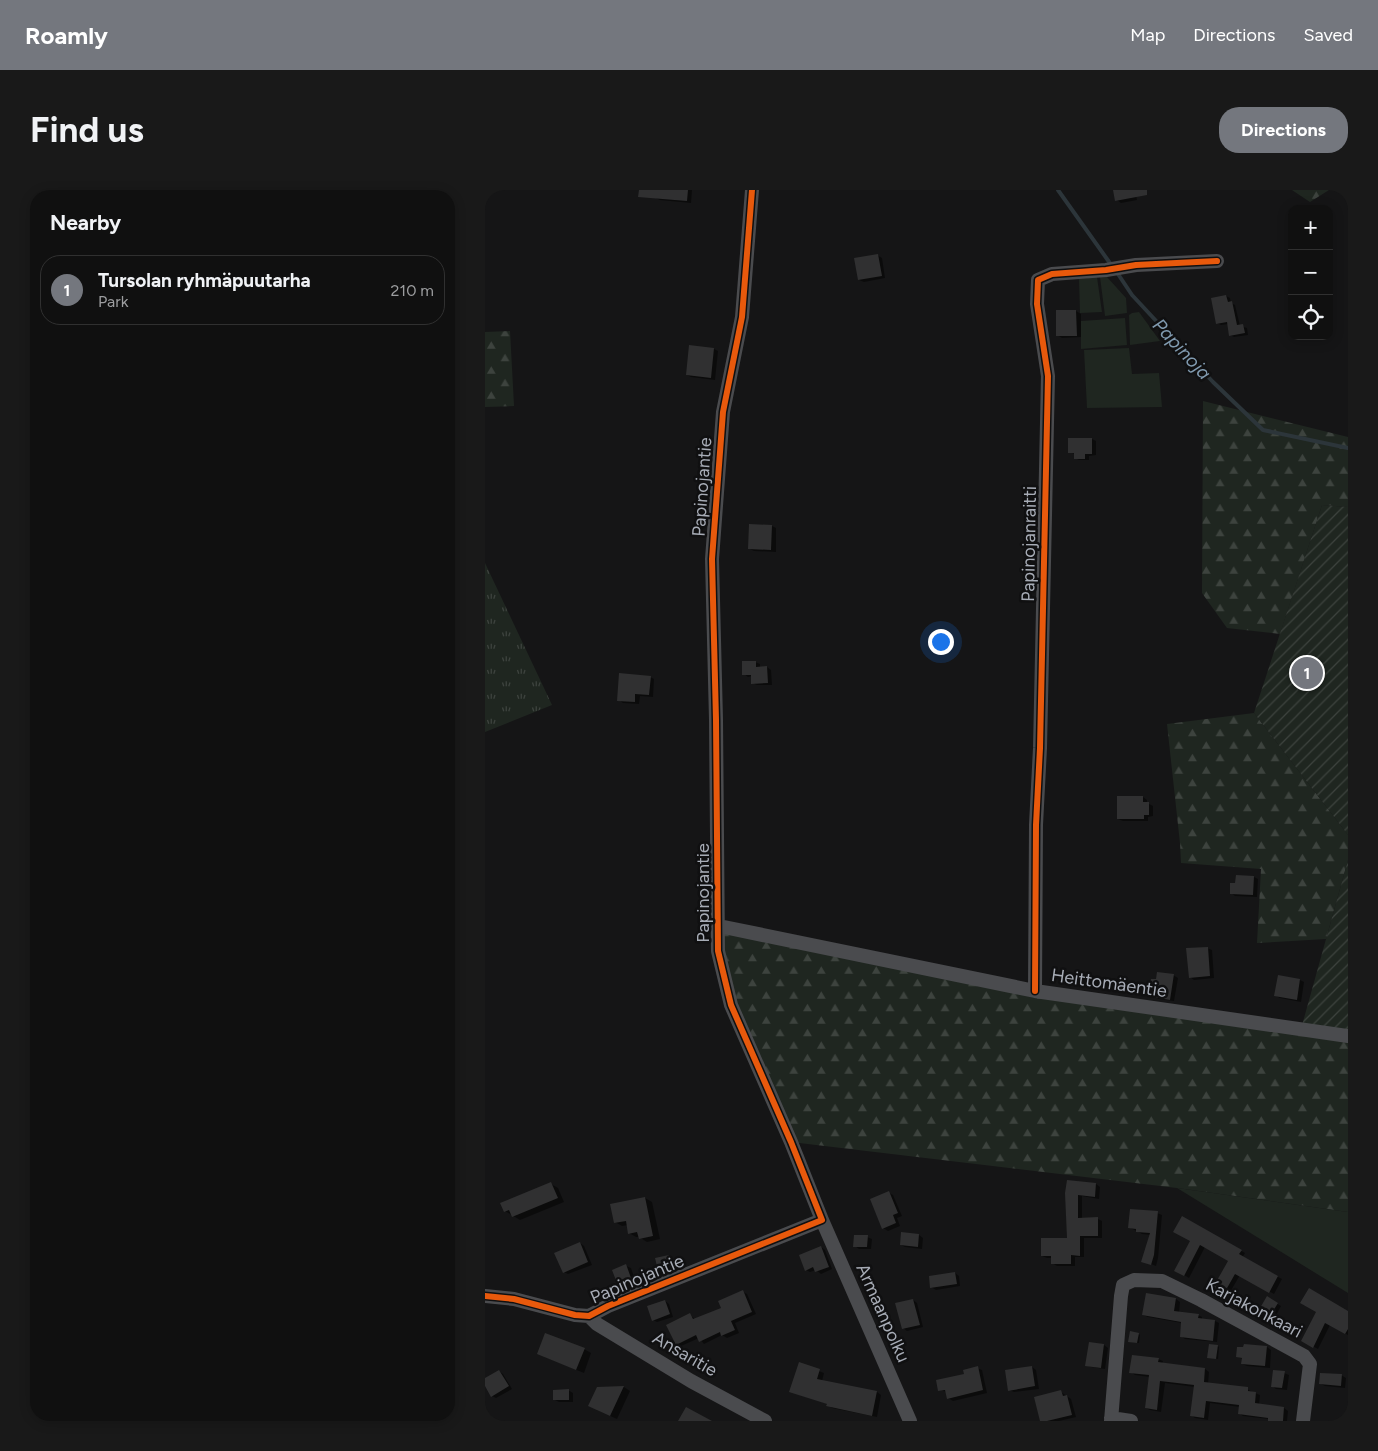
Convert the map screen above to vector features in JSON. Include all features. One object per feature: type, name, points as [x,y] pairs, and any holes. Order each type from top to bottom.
[{"type":"street","name":"Papinojantie","points":[[485,1296],[514,1298],[575,1315],[589,1316],[608,1306],[821,1220],[791,1142],[731,1005],[719,951],[712,559],[723,412],[742,317],[752,190]]},
{"type":"street","name":"Papinojanraitti","points":[[1035,991],[1036,825],[1040,748],[1048,376],[1037,304],[1038,280],[1052,274],[1106,270],[1136,265],[1217,261]]},
{"type":"street","name":"Heittomäentie","points":[[719,926],[1035,991],[1348,1036]]},
{"type":"street","name":"Armaanpolku","points":[[821,1220],[910,1421]]},
{"type":"street","name":"Karjakonkaari","points":[[1111,1420],[1123,1285],[1134,1280],[1161,1281],[1201,1300],[1304,1356],[1310,1364],[1303,1421]]},
{"type":"street","name":"Ansaritie","points":[[589,1316],[597,1324],[691,1381],[765,1421]]},
{"type":"street","points":[[1111,1420],[1131,1421]]},
{"type":"green space","points":[[1292,190],[1329,190],[1310,202]]},
{"type":"green space","points":[[1097,277],[1102,312],[1080,313],[1079,279]]},
{"type":"green space","points":[[1100,277],[1107,277],[1126,298],[1127,313],[1105,316]]},
{"type":"green space","points":[[1139,312],[1160,341],[1130,345],[1129,315]]},
{"type":"green space","points":[[1125,318],[1127,345],[1081,349],[1081,321]]},
{"type":"green space","points":[[510,331],[514,406],[485,407],[485,332]]},
{"type":"green space","points":[[1129,348],[1132,374],[1159,373],[1162,407],[1087,408],[1084,350]]},
{"type":"green space","points":[[1203,401],[1348,437],[1348,507],[1322,505],[1280,634],[1227,628],[1202,593]]},
{"type":"green space","points":[[1322,505],[1348,507],[1348,835],[1254,713]]},
{"type":"green space","points":[[485,563],[552,705],[485,732]]},
{"type":"green space","points":[[1254,713],[1348,835],[1348,860],[1326,939],[1257,943],[1261,869],[1181,863],[1167,724]]},
{"type":"green space","points":[[1348,860],[1348,1035],[1301,1029]]},
{"type":"green space","points":[[719,926],[1035,991],[1348,1036],[1348,1212],[1177,1188],[791,1142],[731,1005]]},
{"type":"green space","points":[[1177,1188],[1348,1212],[1348,1293]]},
{"type":"building","points":[[639,190],[688,190],[687,201],[638,197]]},
{"type":"building","points":[[1113,190],[1147,190],[1147,195],[1115,201]]},
{"type":"building","points":[[878,254],[882,276],[858,280],[854,258]]},
{"type":"building","points":[[1226,295],[1228,302],[1232,301],[1237,325],[1243,324],[1245,333],[1229,336],[1227,322],[1216,324],[1211,298]]},
{"type":"building","points":[[1056,310],[1076,310],[1077,336],[1056,336]]},
{"type":"building","points":[[689,345],[714,348],[711,378],[686,375]]},
{"type":"building","points":[[1068,438],[1092,438],[1092,454],[1085,454],[1085,459],[1074,459],[1074,453],[1068,453]]},
{"type":"building","points":[[749,524],[772,525],[771,550],[748,549]]},
{"type":"building","points":[[742,661],[756,661],[756,667],[767,666],[768,683],[751,684],[751,675],[742,675]]},
{"type":"building","points":[[619,673],[651,676],[649,695],[635,694],[635,702],[617,701]]},
{"type":"building","points":[[1117,796],[1143,796],[1143,802],[1149,802],[1149,815],[1144,815],[1144,819],[1117,819]]},
{"type":"building","points":[[1236,875],[1254,876],[1253,895],[1230,894],[1230,883],[1235,883]]},
{"type":"building","points":[[1208,947],[1210,976],[1189,978],[1186,948]]},
{"type":"building","points":[[1157,972],[1174,974],[1170,1000],[1153,997],[1154,991],[1149,990],[1151,979],[1156,979]]},
{"type":"building","points":[[1278,975],[1300,979],[1297,1000],[1274,996]]},
{"type":"building","points":[[1067,1180],[1096,1183],[1095,1197],[1078,1195],[1078,1218],[1098,1217],[1098,1236],[1080,1236],[1080,1256],[1071,1255],[1071,1264],[1051,1264],[1051,1256],[1041,1256],[1041,1238],[1067,1238],[1065,1193]]},
{"type":"building","points":[[551,1182],[558,1198],[512,1217],[509,1210],[504,1212],[500,1203]]},
{"type":"building","points":[[889,1191],[898,1213],[893,1215],[896,1223],[882,1229],[870,1199]]},
{"type":"building","points":[[645,1197],[653,1236],[639,1239],[637,1232],[628,1234],[626,1221],[614,1223],[610,1204]]},
{"type":"building","points":[[1130,1209],[1158,1211],[1154,1255],[1151,1265],[1141,1262],[1150,1233],[1136,1232],[1136,1229],[1128,1228]]},
{"type":"building","points":[[1182,1216],[1242,1250],[1239,1254],[1278,1276],[1269,1293],[1235,1274],[1222,1297],[1211,1291],[1228,1261],[1200,1245],[1184,1276],[1174,1271],[1190,1241],[1173,1232]]},
{"type":"building","points":[[901,1232],[919,1234],[918,1247],[900,1245]]},
{"type":"building","points":[[854,1235],[868,1235],[867,1247],[853,1247]]},
{"type":"building","points":[[580,1242],[588,1262],[563,1273],[554,1253]]},
{"type":"building","points":[[821,1246],[829,1267],[815,1272],[813,1267],[805,1271],[799,1255]]},
{"type":"building","points":[[669,1255],[672,1267],[658,1270],[655,1258]]},
{"type":"building","points":[[626,1264],[631,1278],[617,1283],[612,1270]]},
{"type":"building","points":[[955,1272],[957,1284],[930,1288],[929,1276]]},
{"type":"building","points":[[1309,1288],[1348,1311],[1348,1329],[1345,1334],[1325,1323],[1313,1348],[1301,1341],[1316,1312],[1300,1303]]},
{"type":"building","points":[[743,1290],[752,1312],[731,1321],[735,1330],[721,1336],[720,1332],[699,1342],[696,1335],[676,1345],[666,1325],[690,1313],[693,1319],[721,1308],[718,1301]]},
{"type":"building","points":[[1146,1293],[1176,1298],[1174,1311],[1199,1314],[1198,1318],[1215,1320],[1213,1341],[1180,1337],[1181,1322],[1142,1315]]},
{"type":"building","points":[[1267,1296],[1278,1303],[1267,1321],[1256,1315]]},
{"type":"building","points":[[913,1299],[920,1325],[902,1329],[895,1303]]},
{"type":"building","points":[[665,1300],[670,1314],[652,1321],[647,1306]]},
{"type":"building","points":[[1130,1331],[1139,1333],[1137,1343],[1128,1342]]},
{"type":"building","points":[[545,1333],[585,1348],[576,1370],[537,1354]]},
{"type":"building","points":[[1089,1342],[1104,1344],[1101,1368],[1085,1366]]},
{"type":"building","points":[[1209,1344],[1218,1345],[1216,1359],[1207,1358]]},
{"type":"building","points":[[1244,1344],[1267,1346],[1265,1366],[1241,1364],[1242,1358],[1236,1357],[1237,1347],[1243,1347]]},
{"type":"building","points":[[1132,1355],[1159,1358],[1158,1362],[1205,1368],[1204,1382],[1248,1387],[1248,1391],[1256,1392],[1255,1403],[1284,1407],[1283,1421],[1268,1421],[1268,1418],[1238,1414],[1239,1405],[1206,1401],[1204,1418],[1190,1416],[1194,1385],[1160,1381],[1157,1410],[1145,1408],[1149,1375],[1129,1373]]},
{"type":"building","points":[[799,1362],[820,1369],[817,1379],[877,1391],[872,1416],[826,1406],[827,1404],[789,1392]]},
{"type":"building","points":[[978,1366],[983,1390],[947,1399],[945,1390],[938,1391],[936,1380],[964,1374],[963,1370]]},
{"type":"building","points":[[1032,1366],[1035,1386],[1008,1391],[1005,1370]]},
{"type":"building","points":[[499,1370],[509,1386],[491,1397],[485,1386],[485,1378]]},
{"type":"building","points":[[1273,1370],[1285,1371],[1282,1388],[1271,1387]]},
{"type":"building","points":[[1320,1373],[1342,1374],[1341,1386],[1319,1384]]},
{"type":"building","points":[[624,1386],[610,1416],[588,1406],[597,1387]]},
{"type":"building","points":[[569,1389],[569,1400],[553,1400],[553,1390]]},
{"type":"building","points":[[1061,1390],[1063,1396],[1067,1395],[1072,1415],[1040,1421],[1034,1397]]},
{"type":"building","points":[[686,1407],[712,1421],[678,1421]]},
{"type":"waterway","name":"Papinoja","points":[[1058,190],[1112,266]]},
{"type":"waterway","name":"Papinoja","points":[[1116,271],[1132,295],[1213,382],[1263,430],[1348,448]]},
{"type":"cycle path","points":[[485,1296],[514,1299],[575,1315],[589,1316],[608,1306],[822,1220],[791,1142],[731,1005],[718,951],[716,720],[712,559],[723,412],[742,317],[752,190]]},
{"type":"cycle path","points":[[1035,991],[1036,825],[1040,748],[1048,376],[1037,304],[1038,280],[1052,274],[1106,270],[1136,265],[1217,261]]},
{"type":"place","name":"Tursolan ryhmäpuutarha","points":[[1307,673]]}]
